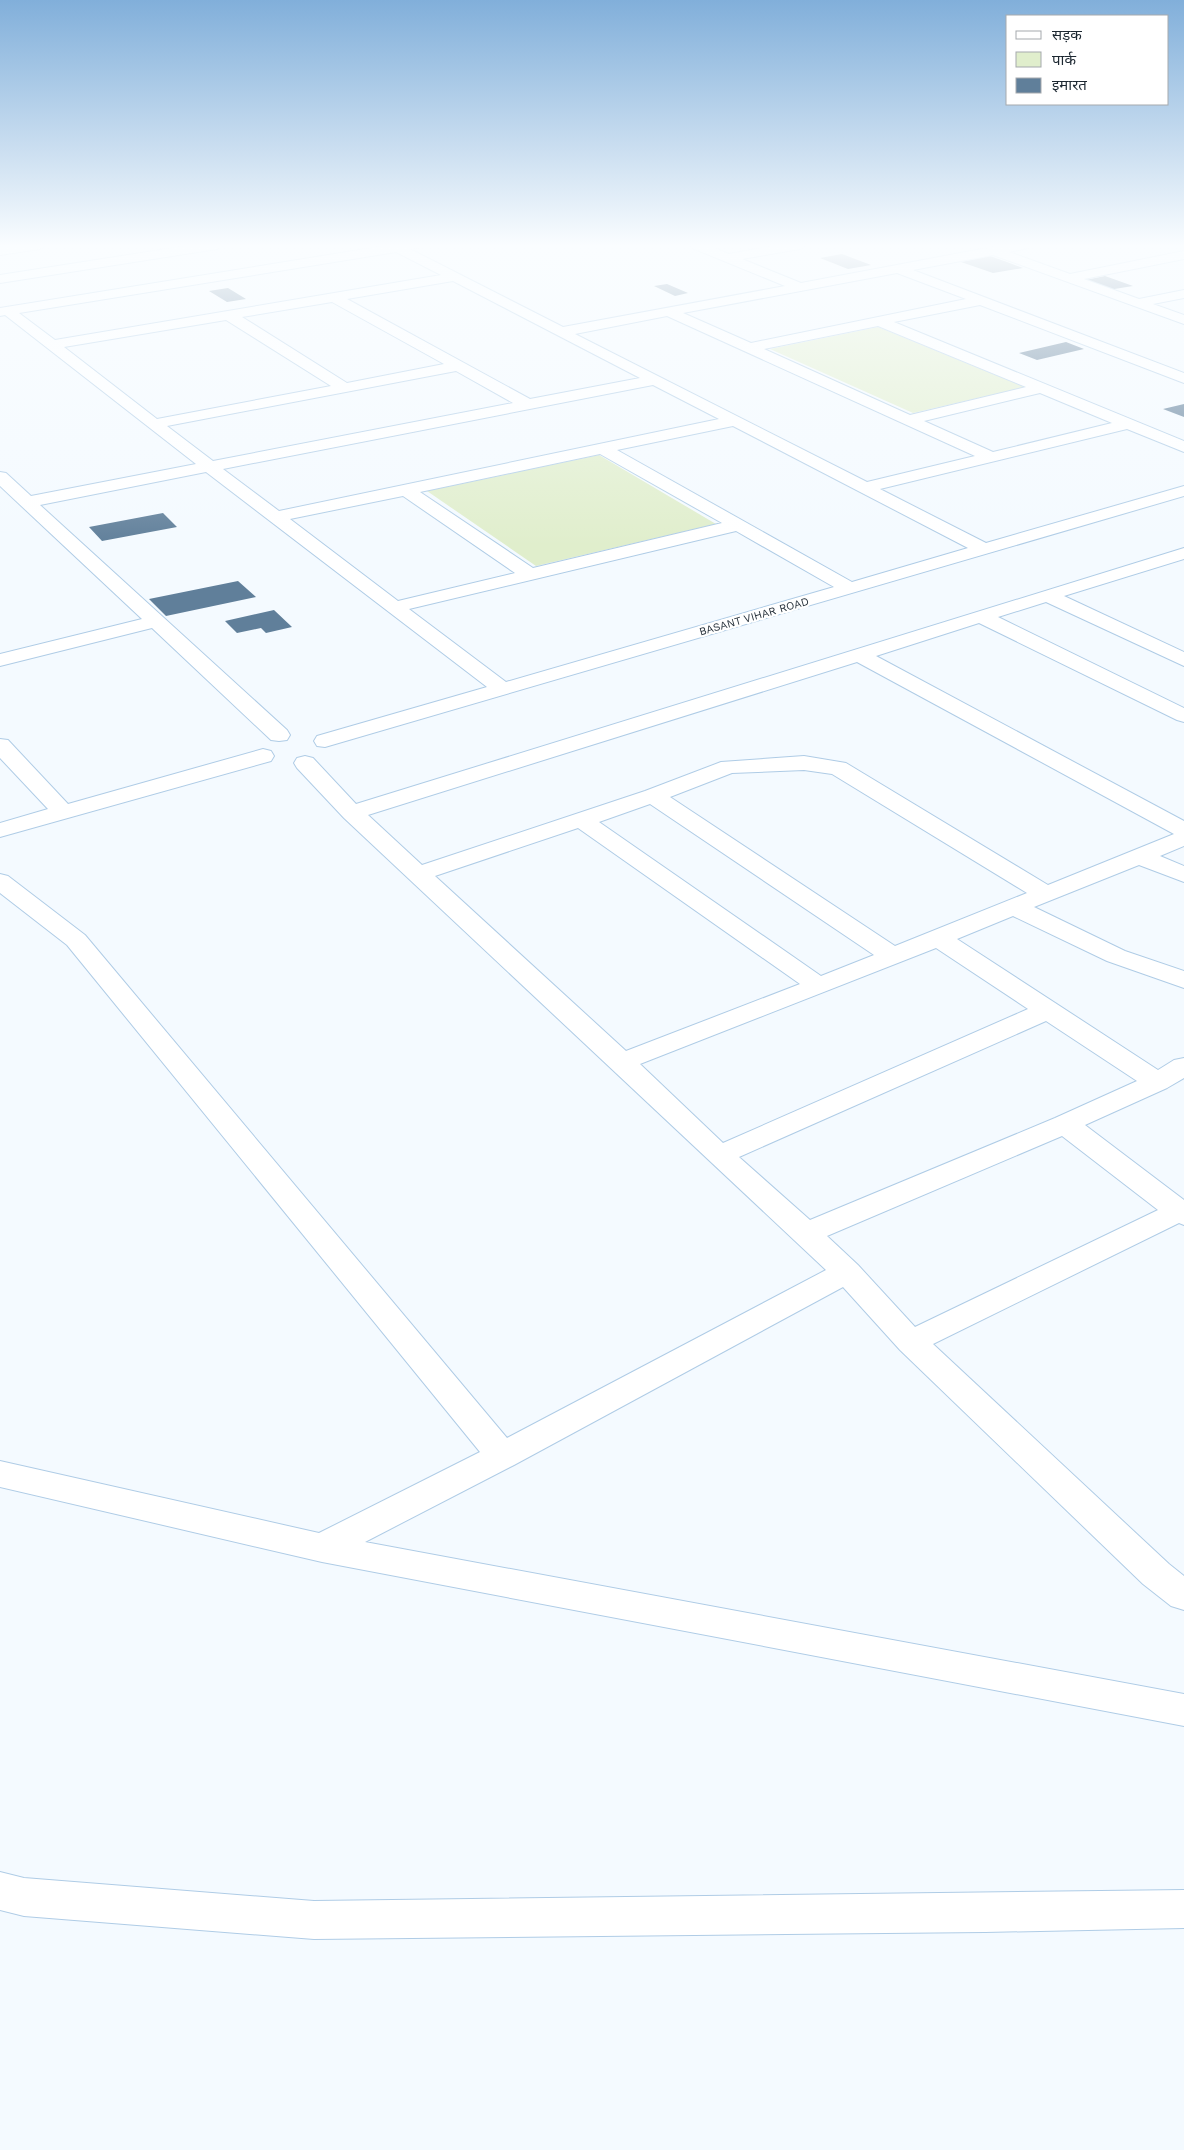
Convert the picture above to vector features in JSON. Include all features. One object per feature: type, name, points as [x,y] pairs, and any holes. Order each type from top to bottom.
[{"type":"street","points":[[53,345],[502,689]]},
{"type":"street","points":[[277,345],[345,388]]},
{"type":"street","points":[[421,345],[527,404]]},
{"type":"street","points":[[587,345],[984,549]]},
{"type":"street","points":[[743,345],[991,457]]},
{"type":"street","points":[[749,348],[762,345]]},
{"type":"street","points":[[938,345],[1184,447]]},
{"type":"street","points":[[1099,345],[1184,378]]},
{"type":"street","points":[[1150,365],[1176,359]]},
{"type":"street","points":[[154,424],[458,366]]},
{"type":"street","points":[[27,502],[654,380]]},
{"type":"street","points":[[908,420],[1042,388]]},
{"type":"street","points":[[276,517],[734,421]]},
{"type":"street","points":[[864,488],[1128,424]]},
{"type":"street","points":[[603,449],[850,588]]},
{"type":"street","points":[[0,477],[279,736],[266,741],[260,750],[284,762],[352,813],[719,1155],[848,1272],[911,1342],[1156,1574],[1184,1596]]},
{"type":"street","points":[[406,490],[530,575]]},
{"type":"street","name":"BASANT VIHAR ROAD","points":[[279,736],[311,736],[502,689],[1184,491]]},
{"type":"street","points":[[1158,499],[1184,510]]},
{"type":"street","points":[[395,608],[738,525]]},
{"type":"street","points":[[352,813],[1184,553]]},
{"type":"street","points":[[1159,561],[1184,572]]},
{"type":"street","points":[[1048,596],[1184,660]]},
{"type":"street","points":[[982,617],[1184,716]]},
{"type":"street","points":[[0,660],[156,621]]},
{"type":"street","points":[[859,655],[1184,830]]},
{"type":"street","points":[[0,830],[64,812],[284,762],[322,756],[328,747],[311,736]]},
{"type":"street","points":[[0,745],[64,812]]},
{"type":"street","points":[[418,874],[653,796],[729,767],[804,763],[838,768],[1046,894]]},
{"type":"street","points":[[653,796],[893,956]]},
{"type":"street","points":[[582,820],[819,986]]},
{"type":"street","points":[[621,1062],[819,986],[1184,838]]},
{"type":"street","points":[[1139,856],[1184,875]]},
{"type":"street","points":[[0,881],[76,940],[502,1456]]},
{"type":"street","points":[[1014,907],[1116,956],[1184,980]]},
{"type":"street","points":[[938,938],[1157,1082]]},
{"type":"street","points":[[719,1155],[1048,1010]]},
{"type":"street","points":[[806,1233],[1065,1124],[1157,1082],[1184,1066]]},
{"type":"street","points":[[911,1342],[1181,1213],[1065,1124]]},
{"type":"street","points":[[322,1548],[502,1456],[848,1272]]},
{"type":"street","points":[[0,1474],[322,1548],[1184,1710]]},
{"type":"street","points":[[0,1891],[24,1897],[314,1920],[955,1914],[1184,1909]]},
{"type":"green space","points":[[788,345],[923,345],[1025,387],[913,413],[770,349]]},
{"type":"green space","points":[[599,455],[716,524],[536,566],[427,491]]},
{"type":"building","points":[[1052,345],[1075,345],[1084,349],[1037,360],[1019,353]]},
{"type":"building","points":[[1184,404],[1184,417],[1163,409]]},
{"type":"building","points":[[163,513],[177,527],[102,541],[89,527]]},
{"type":"building","points":[[238,581],[256,597],[166,616],[149,599]]},
{"type":"building","points":[[274,610],[292,627],[266,633],[261,628],[237,633],[225,621]]}]
